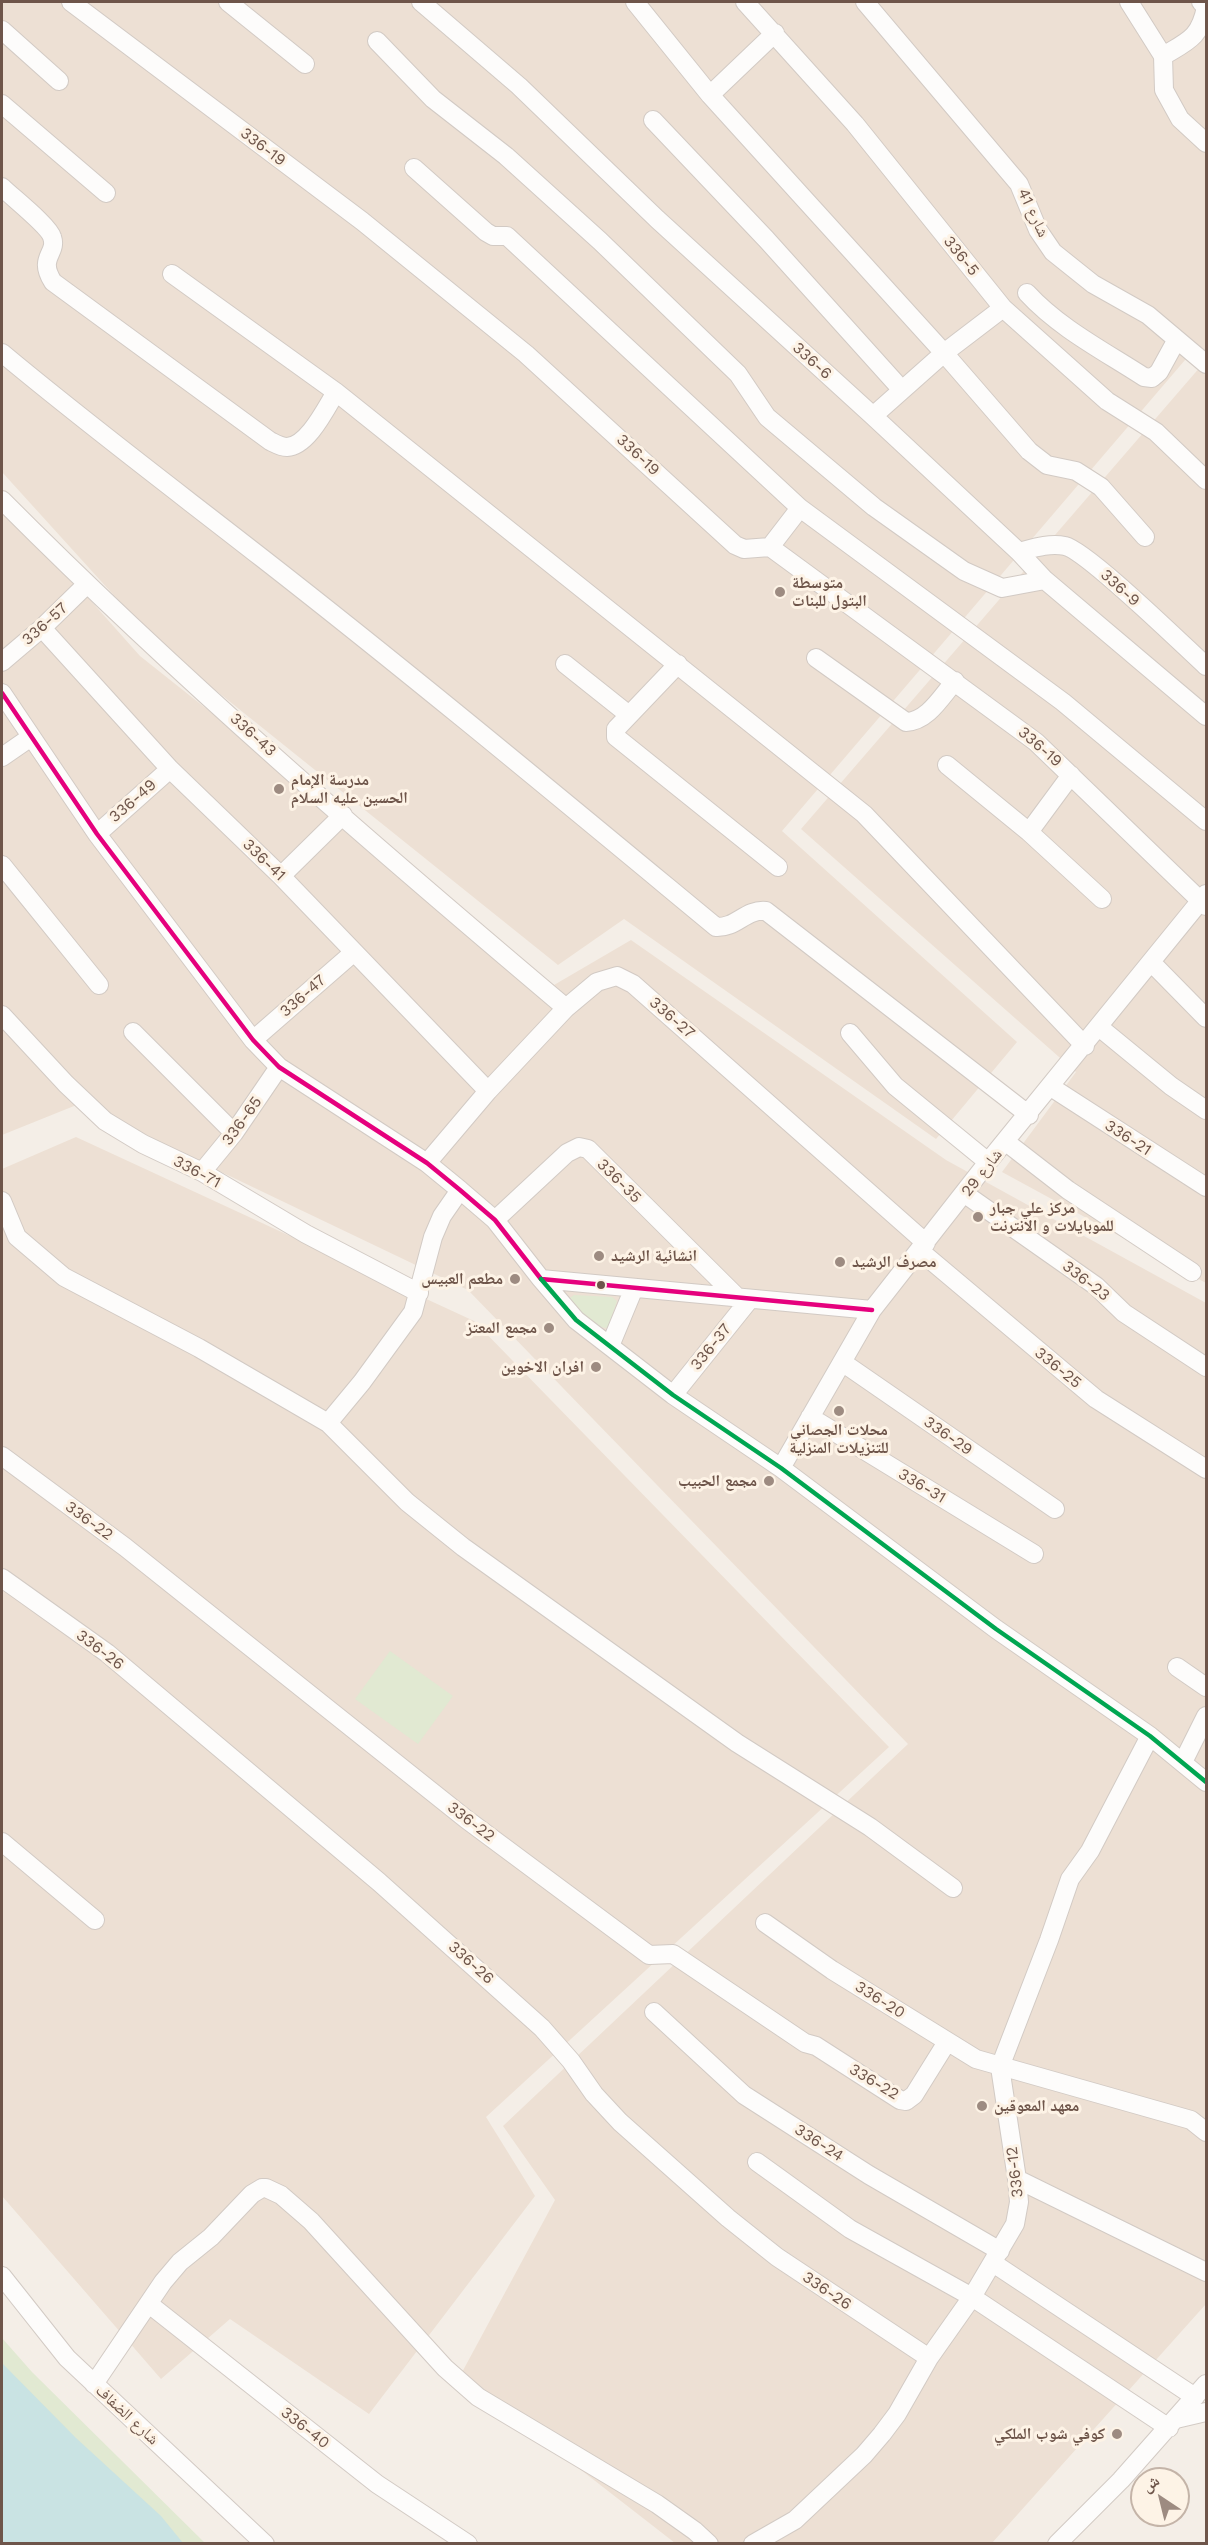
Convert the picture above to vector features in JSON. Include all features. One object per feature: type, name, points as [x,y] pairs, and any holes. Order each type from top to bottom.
[{"type":"street","name":"336-19","points":[[71,2],[362,221],[526,354],[735,545],[744,549],[770,547],[1036,742],[1205,900]]},
{"type":"street","points":[[228,2],[305,64]]},
{"type":"street","name":"336-6","points":[[421,2],[519,86],[657,219],[1019,552],[1045,580],[1206,716]]},
{"type":"street","points":[[635,2],[711,95],[944,353],[1029,451],[1047,465],[1076,471],[1101,487],[1145,537]]},
{"type":"street","name":"336-5","points":[[745,2],[855,124],[1003,308],[1107,401],[1156,432],[1206,480]]},
{"type":"street","name":"شارع 41","points":[[865,2],[1019,184],[1038,230],[1053,252],[1093,284],[1148,315],[1206,364]]},
{"type":"street","points":[[1129,2],[1163,56],[1164,90],[1180,119],[1206,143]]},
{"type":"street","points":[[1163,56],[1194,38],[1202,25],[1206,7],[1201,2]]},
{"type":"street","points":[[2,30],[59,81]]},
{"type":"street","points":[[711,95],[775,33]]},
{"type":"street","points":[[377,41],[433,99],[532,179],[721,357],[738,374],[767,417],[874,507],[964,571],[1002,588],[1045,580]]},
{"type":"street","points":[[2,104],[106,193]]},
{"type":"street","points":[[653,120],[766,239],[902,390]]},
{"type":"street","points":[[414,168],[486,232],[493,236],[507,236],[800,508],[1063,702],[1206,821]]},
{"type":"street","points":[[2,187],[46,228],[52,237],[53,247],[47,258],[46,271],[53,282],[270,441],[282,447],[290,447],[306,438],[336,392]]},
{"type":"street","points":[[172,274],[336,392],[864,814],[1085,1046]]},
{"type":"street","points":[[1027,293],[1041,308],[1069,329],[1144,377],[1152,378],[1159,372],[1176,341]]},
{"type":"street","points":[[873,416],[944,353],[1003,308]]},
{"type":"street","points":[[2,353],[93,429],[261,557],[466,720],[716,927],[728,927],[756,910],[766,911],[1029,1115]]},
{"type":"street","name":"336-43","points":[[2,500],[86,585],[445,906],[566,1008]]},
{"type":"street","points":[[770,547],[800,508]]},
{"type":"street","name":"336-9","points":[[1019,552],[1045,545],[1066,546],[1093,564],[1206,666]]},
{"type":"street","name":"336-57","points":[[2,662],[42,628],[86,585]]},
{"type":"street","name":"336-41","points":[[42,628],[170,769],[281,876],[488,1091]]},
{"type":"street","points":[[816,658],[906,722],[916,722],[926,715],[955,681]]},
{"type":"street","points":[[565,664],[630,714]]},
{"type":"street","points":[[678,664],[616,729],[616,737],[778,867]]},
{"type":"street","points":[[2,693],[97,834],[253,1040],[279,1067],[427,1163],[460,1190],[495,1220],[576,1320],[673,1395],[781,1468],[996,1629],[1150,1736],[1206,1782]]},
{"type":"street","points":[[2,757],[31,737]]},
{"type":"street","points":[[947,765],[1029,832],[1102,898]]},
{"type":"street","name":"336-49","points":[[97,834],[170,769]]},
{"type":"street","points":[[1029,832],[1071,774]]},
{"type":"street","points":[[281,876],[343,815]]},
{"type":"street","points":[[2,866],[8,886],[99,985]]},
{"type":"street","name":"شارع 29","points":[[781,1468],[872,1310],[988,1162],[1029,1115],[1151,962],[1205,900]]},
{"type":"street","name":"336-47","points":[[253,1040],[353,953]]},
{"type":"street","points":[[1151,962],[1206,1018]]},
{"type":"street","name":"336-27","points":[[427,1163],[488,1091],[566,1008],[597,981],[618,976],[633,984],[923,1247]]},
{"type":"street","name":"336-71","points":[[2,1015],[66,1084],[105,1121],[143,1144],[202,1172],[306,1234],[419,1293]]},
{"type":"street","points":[[1099,1028],[1171,1086],[1206,1110]]},
{"type":"street","points":[[133,1032],[234,1133]]},
{"type":"street","points":[[850,1033],[895,1086],[988,1162]]},
{"type":"street","name":"336-65","points":[[202,1172],[234,1133],[279,1067]]},
{"type":"street","name":"336-21","points":[[1051,1088],[1206,1187]]},
{"type":"street","points":[[1006,1142],[1068,1190],[1192,1272]]},
{"type":"street","name":"336-35","points":[[495,1220],[567,1153],[579,1147],[588,1149],[744,1298]]},
{"type":"street","points":[[328,1423],[413,1312],[433,1238],[442,1216],[460,1190]]},
{"type":"street","name":"336-23","points":[[965,1194],[1096,1286],[1124,1313],[1206,1367]]},
{"type":"street","points":[[2,1201],[18,1237],[64,1277],[199,1348],[328,1423],[407,1502],[462,1547],[738,1743],[870,1827],[953,1888]]},
{"type":"street","name":"336-25","points":[[923,1247],[1096,1399],[1206,1469]]},
{"type":"street","points":[[541,1279],[872,1310]]},
{"type":"street","points":[[610,1346],[634,1288]]},
{"type":"street","name":"336-37","points":[[673,1395],[744,1298]]},
{"type":"street","name":"336-29","points":[[842,1362],[1055,1509]]},
{"type":"street","name":"336-31","points":[[810,1417],[1034,1554]]},
{"type":"street","name":"336-22","points":[[2,1456],[125,1547],[457,1812],[649,1955],[673,1954],[806,2043],[827,2053],[900,2100],[906,2101],[915,2095],[947,2042]]},
{"type":"street","name":"336-26","points":[[2,1578],[107,1653],[404,1904],[542,2028],[571,2061],[594,2094],[620,2122],[728,2218],[786,2263],[929,2358]]},
{"type":"street","points":[[1177,1667],[1206,1687]]},
{"type":"street","points":[[1183,1762],[1206,1717]]},
{"type":"street","points":[[1000,2067],[1050,1940],[1070,1880],[1090,1851],[1150,1736]]},
{"type":"street","points":[[2,1842],[96,1920]]},
{"type":"street","name":"336-20","points":[[765,1923],[832,1970],[976,2059],[1191,2120],[1206,2132]]},
{"type":"street","name":"336-24","points":[[654,2012],[744,2095],[997,2257],[1203,2398]]},
{"type":"street","name":"336-12","points":[[753,2544],[795,2520],[864,2455],[897,2414],[929,2358],[997,2257],[1018,2214],[1017,2179],[1000,2067]]},
{"type":"street","points":[[757,2162],[850,2229],[972,2297],[1172,2423]]},
{"type":"street","points":[[1017,2179],[1206,2272]]},
{"type":"street","points":[[94,2384],[148,2304],[180,2262],[211,2238],[252,2194],[262,2188],[270,2189],[310,2221],[445,2368],[478,2397],[657,2504],[695,2530],[709,2544]]},
{"type":"street","name":"شارع الضفاف","points":[[2,2276],[60,2350],[265,2544]]},
{"type":"street","name":"336-40","points":[[148,2304],[377,2484],[468,2544]]},
{"type":"street","points":[[1057,2544],[1172,2423],[1203,2398]]},
{"type":"shaded area","points":[[2,2],[1206,2],[1206,353],[1197,346],[782,831],[1017,1042],[936,1139],[624,919],[558,965],[158,644],[2,472]]},
{"type":"shaded area","points":[[1201,366],[1206,370],[1206,1283],[1002,1172],[1076,1072],[801,829]]},
{"type":"shaded area","points":[[2,501],[140,656],[554,985],[631,940],[946,1160],[1206,1303],[1206,2304],[992,2543],[675,2543],[460,2376],[555,2200],[503,2126],[908,1744],[468,1290],[79,1104],[2,1135]]},
{"type":"shaded area","points":[[76,1137],[474,1321],[889,1747],[486,2117],[535,2196],[369,2414],[230,2319],[161,2379],[2,2196],[2,1169]]},
{"type":"green space","points":[[574,1295],[612,1297],[617,1301],[608,1328],[599,1327],[569,1306],[568,1299]]},
{"type":"green space","points":[[390,1651],[453,1696],[418,1744],[355,1699]]},
{"type":"green space","points":[[2,2338],[32,2372],[205,2543],[160,2543],[2,2399]]},
{"type":"water","points":[[2,2363],[76,2438],[161,2516],[183,2543],[2,2543]]},
{"type":"transit line","points":[[2,693],[97,834],[253,1040],[279,1067],[427,1163],[460,1190],[495,1220],[541,1279],[872,1310]]},
{"type":"transit line","points":[[541,1279],[576,1320],[673,1395],[781,1468],[996,1629],[1150,1736],[1206,1782]]},
{"type":"place","name":"متوسطة البتول للبنات","points":[[780,592]]},
{"type":"place","name":"مدرسة الإمام الحسين عليه السلام","points":[[279,789]]},
{"type":"place","name":"مركز علي جبار للموبايلات و الانترنت","points":[[978,1217]]},
{"type":"place","name":"انشائية الرشيد","points":[[599,1256]]},
{"type":"place","name":"مصرف الرشيد","points":[[840,1262]]},
{"type":"place","name":"مطعم العبيس","points":[[515,1279]]},
{"type":"place","name":"مجمع المعتز","points":[[549,1328]]},
{"type":"place","name":"افران الاخوين","points":[[596,1367]]},
{"type":"place","name":"محلات الجصاني للتنزيلات المنزلية","points":[[839,1411]]},
{"type":"place","name":"مجمع الحبيب","points":[[769,1481]]},
{"type":"place","name":"معهد المعوقين","points":[[982,2106]]},
{"type":"place","name":"كوفي شوب الملكي","points":[[1117,2434]]}]
